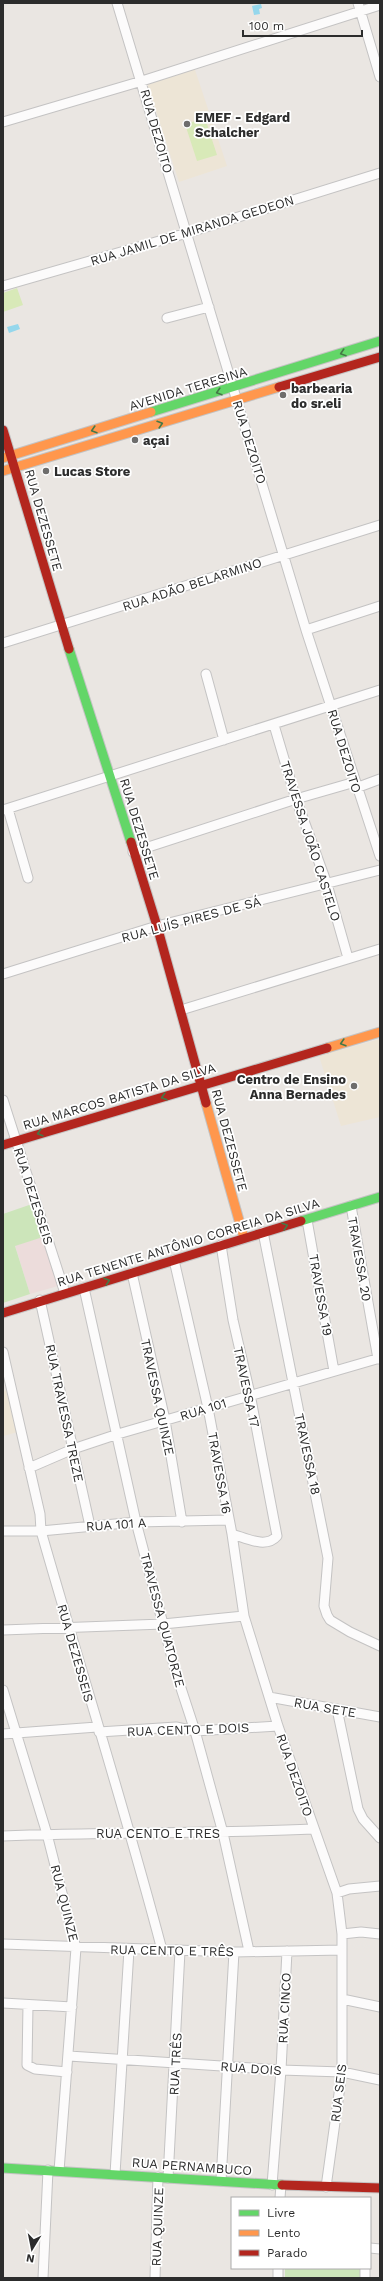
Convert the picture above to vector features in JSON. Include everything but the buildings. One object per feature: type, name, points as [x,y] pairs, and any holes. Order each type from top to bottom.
[{"type":"main road","name":"AVENIDA TERESINA","points":[[7,456],[234,388],[380,341]]},
{"type":"main road","name":"AVENIDA TERESINA","points":[[3,471],[380,357]]},
{"type":"main road","name":"RUA DEZESSETE","points":[[3,430],[7,456],[15,467],[61,626],[111,777],[157,926],[244,1238]]},
{"type":"main road","points":[[77,435],[81,448]]},
{"type":"main road","points":[[46,445],[50,457]]},
{"type":"main road","name":"RUA MARCOS BATISTA DA SILVA","points":[[3,1145],[380,1032]]},
{"type":"main road","name":"RUA TENENTE ANTÔNIO CORREIA DA SILVA","points":[[3,1313],[40,1300],[84,1288],[380,1197]]},
{"type":"main road","name":"RUA PERNAMBUCO","points":[[3,2168],[276,2185],[380,2188]]},
{"type":"street","name":"RUA DEZOITO","points":[[117,3],[142,81],[306,630],[331,705],[355,785],[380,856]]},
{"type":"street","points":[[3,122],[142,81],[359,7],[380,5]]},
{"type":"street","points":[[359,7],[380,77]]},
{"type":"street","name":"RUA JAMIL DE MIRANDA GEDEON","points":[[3,286],[187,233],[380,173]]},
{"type":"street","points":[[167,318],[209,307]]},
{"type":"street","name":"RUA ADÃO BELARMINO","points":[[3,643],[380,525]]},
{"type":"street","points":[[306,630],[380,606]]},
{"type":"street","points":[[206,674],[224,740]]},
{"type":"street","points":[[28,878],[5,810],[380,690]]},
{"type":"street","name":"TRAVESSA JOÃO CASTELO","points":[[274,725],[296,799],[327,884],[348,958]]},
{"type":"street","points":[[133,852],[296,799],[380,780]]},
{"type":"street","name":"RUA LUÍS PIRES DE SÁ","points":[[3,974],[157,926],[380,870]]},
{"type":"street","points":[[181,1010],[380,949]]},
{"type":"street","name":"RUA DEZESSEIS","points":[[3,1100],[65,1293]]},
{"type":"street","name":"TRAVESSA 20","points":[[351,1206],[379,1359]]},
{"type":"street","name":"TRAVESSA 19","points":[[307,1220],[334,1371]]},
{"type":"street","name":"TRAVESSA 18","points":[[263,1232],[328,1558],[324,1597],[326,1614],[330,1620],[350,1632],[380,1646]]},
{"type":"street","name":"TRAVESSA 17","points":[[221,1245],[233,1320],[250,1394],[277,1529],[277,1536],[273,1541],[268,1542],[258,1542],[232,1534]]},
{"type":"street","name":"TRAVESSA 16","points":[[174,1260],[208,1408],[232,1534],[244,1616]]},
{"type":"street","name":"TRAVESSA QUINZE","points":[[132,1273],[165,1420],[182,1522]]},
{"type":"street","name":"TRAVESSA QUATORZE","points":[[84,1288],[99,1360],[118,1434],[136,1522],[163,1624],[195,1731],[223,1833],[249,1951]]},
{"type":"street","name":"RUA TRAVESSA TREZE","points":[[40,1300],[90,1526]]},
{"type":"street","name":"RUA DEZESSEIS","points":[[3,1352],[40,1514],[41,1531],[98,1730],[131,1833],[162,1950]]},
{"type":"street","name":"RUA 101","points":[[30,1468],[73,1449],[118,1434],[208,1408],[250,1394],[293,1384],[379,1359]]},
{"type":"street","name":"RUA 101 A","points":[[3,1531],[41,1531],[136,1522],[229,1520]]},
{"type":"street","name":"RUA DEZOITO","points":[[244,1616],[278,1726],[313,1829],[337,1893],[342,1934],[342,1950]]},
{"type":"street","points":[[3,1630],[69,1629],[163,1624],[244,1616]]},
{"type":"street","name":"RUA QUINZE","points":[[3,1690],[47,1834],[76,1948],[59,2171]]},
{"type":"street","name":"RUA SETE","points":[[269,1697],[380,1717]]},
{"type":"street","points":[[337,1709],[358,1809],[363,1819],[380,1838]]},
{"type":"street","name":"RUA CENTO E DOIS","points":[[3,1734],[176,1727],[195,1731],[278,1726]]},
{"type":"street","name":"RUA CENTO E TRES","points":[[3,1836],[47,1834],[223,1833],[313,1829]]},
{"type":"street","points":[[337,1893],[380,1886]]},
{"type":"street","points":[[342,1934],[361,1932],[380,1934]]},
{"type":"street","name":"RUA CENTO E TRÊS","points":[[3,1944],[129,1950],[234,1952],[342,1950]]},
{"type":"street","points":[[115,2174],[129,1950]]},
{"type":"street","name":"RUA SEIS","points":[[326,2187],[342,2072],[342,1950]]},
{"type":"street","name":"RUA TRÊS","points":[[163,2177],[175,2063],[180,1951]]},
{"type":"street","name":"RUA CINCO","points":[[280,2197],[276,2185],[287,1951]]},
{"type":"street","points":[[221,2181],[234,1952]]},
{"type":"street","points":[[342,1999],[380,2007]]},
{"type":"street","points":[[3,2003],[72,2007]]},
{"type":"street","points":[[28,2005],[27,2065],[35,2069],[67,2072]]},
{"type":"street","name":"RUA DOIS","points":[[68,2056],[281,2070],[342,2072],[380,2080]]},
{"type":"street","points":[[43,2278],[48,2170]]},
{"type":"street","name":"RUA QUINZE","points":[[155,2278],[163,2177]]},
{"type":"shaded area","name":"EMEF - Edgard Schalcher","points":[[194,67],[227,166],[179,182],[147,83]]},
{"type":"shaded area","name":"Centro de Ensino Anna Bernades","points":[[380,1039],[380,1117],[341,1126],[319,1056]]},
{"type":"shaded area","points":[[43,1237],[58,1286],[30,1294],[15,1245]]},
{"type":"shaded area","points":[[7,1390],[18,1432],[3,1436],[3,1391]]},
{"type":"green space","points":[[205,118],[217,155],[197,161],[185,124]]},
{"type":"green space","points":[[17,288],[23,305],[3,312],[3,293]]},
{"type":"green space","points":[[32,1204],[43,1237],[15,1246],[30,1294],[3,1303],[3,1214]]},
{"type":"green space","points":[[285,2269],[364,2269],[364,2278],[285,2278]]},
{"type":"water","points":[[261,4],[262,8],[259,9],[260,14],[254,15],[252,6]]},
{"type":"water","points":[[18,324],[20,329],[9,333],[7,327]]},
{"type":"traffic: fast","points":[[151,412],[380,341]]},
{"type":"traffic: fast","points":[[69,649],[131,842]]},
{"type":"traffic: fast","points":[[301,1221],[380,1197]]},
{"type":"traffic: fast","points":[[3,2168],[282,2185]]},
{"type":"traffic: slow","points":[[3,471],[279,387]]},
{"type":"traffic: slow","points":[[3,458],[151,412]]},
{"type":"traffic: slow","points":[[327,1048],[380,1032]]},
{"type":"traffic: slow","points":[[206,1103],[244,1238]]},
{"type":"traffic: jam","points":[[279,387],[380,357]]},
{"type":"traffic: jam","points":[[3,430],[69,649]]},
{"type":"traffic: jam","points":[[131,842],[157,926],[206,1103]]},
{"type":"traffic: jam","points":[[3,1145],[327,1048]]},
{"type":"traffic: jam","points":[[3,1313],[301,1221]]},
{"type":"traffic: jam","points":[[282,2185],[380,2188]]},
{"type":"place","name":"EMEF - Edgard Schalcher","points":[[187,124]]},
{"type":"place","name":"barbearia do sr.eli","points":[[283,395]]},
{"type":"place","name":"açai","points":[[135,440]]},
{"type":"place","name":"Lucas Store","points":[[46,471]]},
{"type":"place","name":"Centro de Ensino Anna Bernades","points":[[354,1086]]}]
